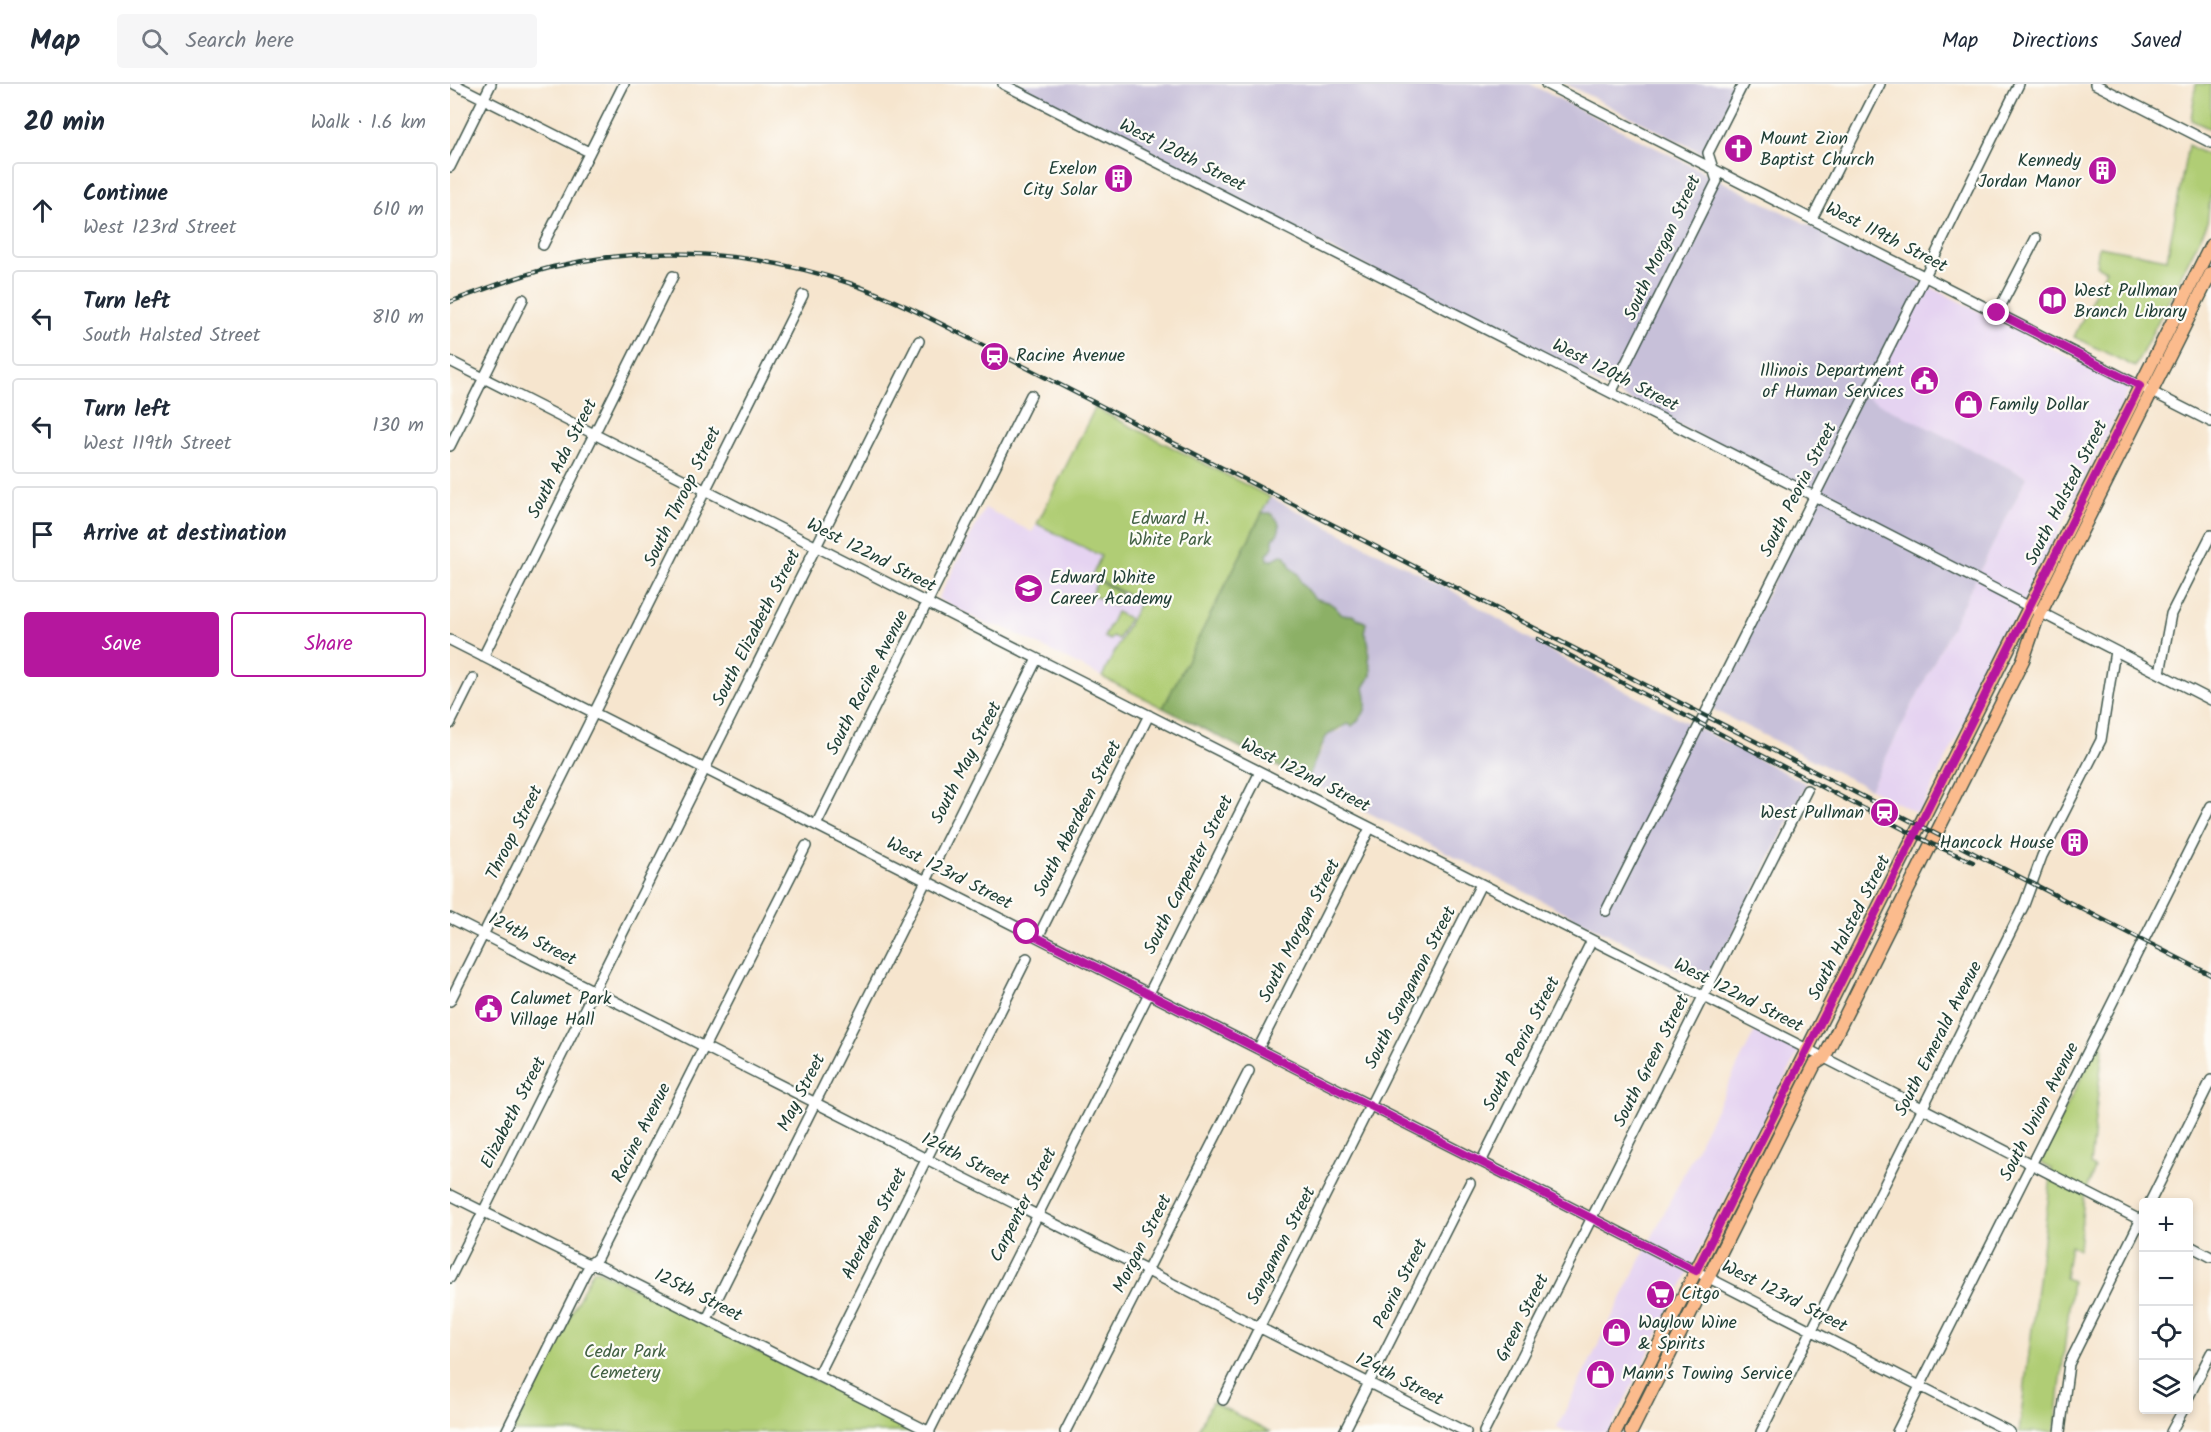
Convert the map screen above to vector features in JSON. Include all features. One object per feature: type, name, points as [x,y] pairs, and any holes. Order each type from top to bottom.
[{"type":"main road","name":"South Halsted Street","points":[[1615,1432],[2036,610],[2146,388],[2211,245]]},
{"type":"main road","name":"South Halsted Street","points":[[2146,388],[2209,281]]},
{"type":"main road","name":"South Halsted Street","points":[[1631,1432],[1815,1065],[1824,1058],[2018,670],[2036,610]]},
{"type":"street","points":[[454,84],[589,152]]},
{"type":"street","points":[[450,166],[491,84]]},
{"type":"street","points":[[543,245],[624,84]]},
{"type":"street","name":"West 120th Street","points":[[1003,84],[2211,700]]},
{"type":"street","name":"West 119th Street","points":[[1546,84],[2211,422]]},
{"type":"street","name":"South Morgan Street","points":[[1611,393],[1717,181],[1708,153],[1743,84]]},
{"type":"street","points":[[1812,219],[1880,84]]},
{"type":"street","name":"South Peoria Street","points":[[1606,911],[2019,84]]},
{"type":"street","points":[[2095,84],[2211,143]]},
{"type":"street","points":[[1997,313],[2036,238]]},
{"type":"street","name":"South Ada Street","points":[[483,657],[673,276]]},
{"type":"street","name":"South Throop Street","points":[[594,713],[802,295]]},
{"type":"street","points":[[450,446],[523,299]]},
{"type":"street","name":"South Elizabeth Street","points":[[705,769],[919,341]]},
{"type":"street","name":"West 122nd Street","points":[[450,361],[2032,1165],[2139,1217]]},
{"type":"street","name":"South Racine Avenue","points":[[816,825],[1031,395]]},
{"type":"street","points":[[2160,673],[2171,614],[2211,535]]},
{"type":"street","name":"West 123rd Street","points":[[450,640],[2010,1432]]},
{"type":"street","name":"South Emerald Avenue","points":[[1761,1432],[2024,905],[2042,856],[2101,740],[2115,651]]},
{"type":"street","name":"South May Street","points":[[926,881],[1037,659]]},
{"type":"street","points":[[450,724],[473,678]]},
{"type":"street","name":"Throop Street","points":[[450,1001],[594,713]]},
{"type":"street","name":"South Aberdeen Street","points":[[1038,937],[1149,716]]},
{"type":"street","name":"Elizabeth Street","points":[[450,1278],[705,769]]},
{"type":"street","name":"South Carpenter Street","points":[[1148,994],[1260,772]]},
{"type":"street","name":"South Green Street","points":[[1592,1218],[1807,790]]},
{"type":"street","name":"South Union Avenue","points":[[1898,1432],[2211,806]]},
{"type":"street","name":"South Morgan Street","points":[[1258,1049],[1370,828]]},
{"type":"street","name":"Racine Avenue","points":[[506,1432],[591,1263],[597,1259],[806,846]]},
{"type":"street","name":"May Street","points":[[707,1319],[926,881]]},
{"type":"street","name":"South Sangamon Street","points":[[1370,1106],[1481,884]]},
{"type":"street","name":"124th Street","points":[[450,918],[1466,1432]]},
{"type":"street","name":"South Peoria Street","points":[[1481,1162],[1592,940]]},
{"type":"street","name":"Aberdeen Street","points":[[818,1376],[1027,958]]},
{"type":"street","name":"Carpenter Street","points":[[929,1432],[1148,994]]},
{"type":"street","name":"Morgan Street","points":[[1065,1432],[1249,1071]]},
{"type":"street","points":[[2152,1198],[2211,1080]]},
{"type":"street","name":"Sangamon Street","points":[[1223,1400],[1370,1106]]},
{"type":"street","name":"Peoria Street","points":[[1344,1432],[1470,1183]]},
{"type":"street","name":"125th Street","points":[[450,1195],[584,1262],[602,1267],[929,1432]]},
{"type":"street","name":"Green Street","points":[[1484,1432],[1592,1218]]},
{"type":"street","points":[[2060,1432],[2069,1364],[2139,1227]]},
{"type":"street","points":[[2193,1248],[2211,1257]]},
{"type":"street","points":[[2193,1388],[2211,1353]]},
{"type":"street","points":[[2171,1432],[2180,1414]]},
{"type":"shaded area","points":[[1006,84],[1530,84],[1923,283],[1866,397],[2027,477],[1870,789],[1710,708],[1816,495]]},
{"type":"shaded area","points":[[1566,84],[1739,84],[1704,154]]},
{"type":"shaded area","points":[[1923,283],[2130,388],[1919,814],[1870,789],[2027,477],[1865,397]]},
{"type":"shaded area","points":[[1270,497],[1451,590],[1565,660],[1807,784],[1708,985],[1306,781],[1323,747],[1323,740],[1328,734],[1339,731],[1348,724],[1352,726],[1363,716],[1364,688],[1370,677],[1371,667],[1368,659],[1370,647],[1364,633],[1347,616],[1342,615],[1328,602],[1311,595],[1289,562],[1277,558],[1268,560],[1267,555],[1273,547],[1275,516],[1262,513]]},
{"type":"shaded area","name":"Edward White Career Academy","points":[[985,508],[1032,532],[1037,524],[1102,556],[1092,576],[1141,601],[1102,677],[1003,627],[988,625],[938,599]]},
{"type":"shaded area","points":[[1758,1025],[1801,1047],[1609,1432],[1567,1432],[1557,1427]]},
{"type":"green space","points":[[2196,84],[2211,84],[2211,129],[2191,120]]},
{"type":"green space","points":[[2188,145],[2211,157],[2211,192],[2207,224],[2135,367],[2074,337],[2106,270],[2096,265],[2099,246],[2167,259]]},
{"type":"green space","name":"Edward H. White Park","points":[[1095,408],[1270,497],[1163,708],[1102,677],[1140,601],[1092,576],[1101,556],[1037,524]]},
{"type":"green space","points":[[1262,513],[1270,513],[1277,519],[1279,525],[1278,532],[1273,539],[1273,547],[1267,555],[1268,560],[1281,555],[1286,556],[1291,568],[1298,574],[1301,583],[1311,595],[1328,602],[1342,615],[1352,615],[1366,623],[1364,633],[1369,643],[1371,673],[1364,688],[1365,710],[1352,726],[1348,724],[1327,736],[1306,781],[1163,708]]},
{"type":"green space","points":[[1098,581],[1121,593],[1115,606],[1091,594]]},
{"type":"green space","points":[[1116,612],[1129,618],[1118,639],[1112,637],[1110,640],[1104,637]]},
{"type":"green space","points":[[2105,1030],[2090,1165],[2095,1168],[2084,1197],[2079,1249],[2070,1245],[2065,1278],[2072,1281],[2055,1432],[2019,1432],[2052,1169],[2044,1165],[2040,1159]]},
{"type":"green space","name":"Cedar Park Cemetery","points":[[593,1270],[600,1271],[916,1432],[512,1432]]},
{"type":"green space","points":[[1212,1402],[1271,1432],[1197,1432]]},
{"type":"railway","points":[[450,302],[553,267],[627,255],[702,254],[740,258],[813,272],[863,288],[944,325],[2211,975]]},
{"type":"railway","points":[[1538,639],[1932,844],[1973,862]]},
{"type":"place","name":"Mount Zion Baptist Church","points":[[1739,149]]},
{"type":"place","name":"Kennedy Jordan Manor","points":[[2102,171]]},
{"type":"place","name":"Exelon City Solar","points":[[1118,179]]},
{"type":"place","name":"West Pullman Branch Library","points":[[2053,301]]},
{"type":"place","name":"Racine Avenue","points":[[995,356]]},
{"type":"place","name":"Illinois Department of Human Services","points":[[1925,381]]},
{"type":"place","name":"Family Dollar","points":[[1968,405]]},
{"type":"place","name":"Edward White Career Academy","points":[[1029,588]]},
{"type":"place","name":"West Pullman","points":[[1885,813]]},
{"type":"place","name":"Hancock House","points":[[2075,843]]},
{"type":"place","name":"Calumet Park Village Hall","points":[[489,1009]]},
{"type":"place","name":"Citgo","points":[[1660,1294]]},
{"type":"place","name":"Waylow Wine & Spirits","points":[[1617,1333]]},
{"type":"place","name":"Mann's Towing Service","points":[[1601,1374]]},
{"type":"route","points":[[1027,932],[1696,1271],[1814,1040],[2140,386],[1997,313]]}]
